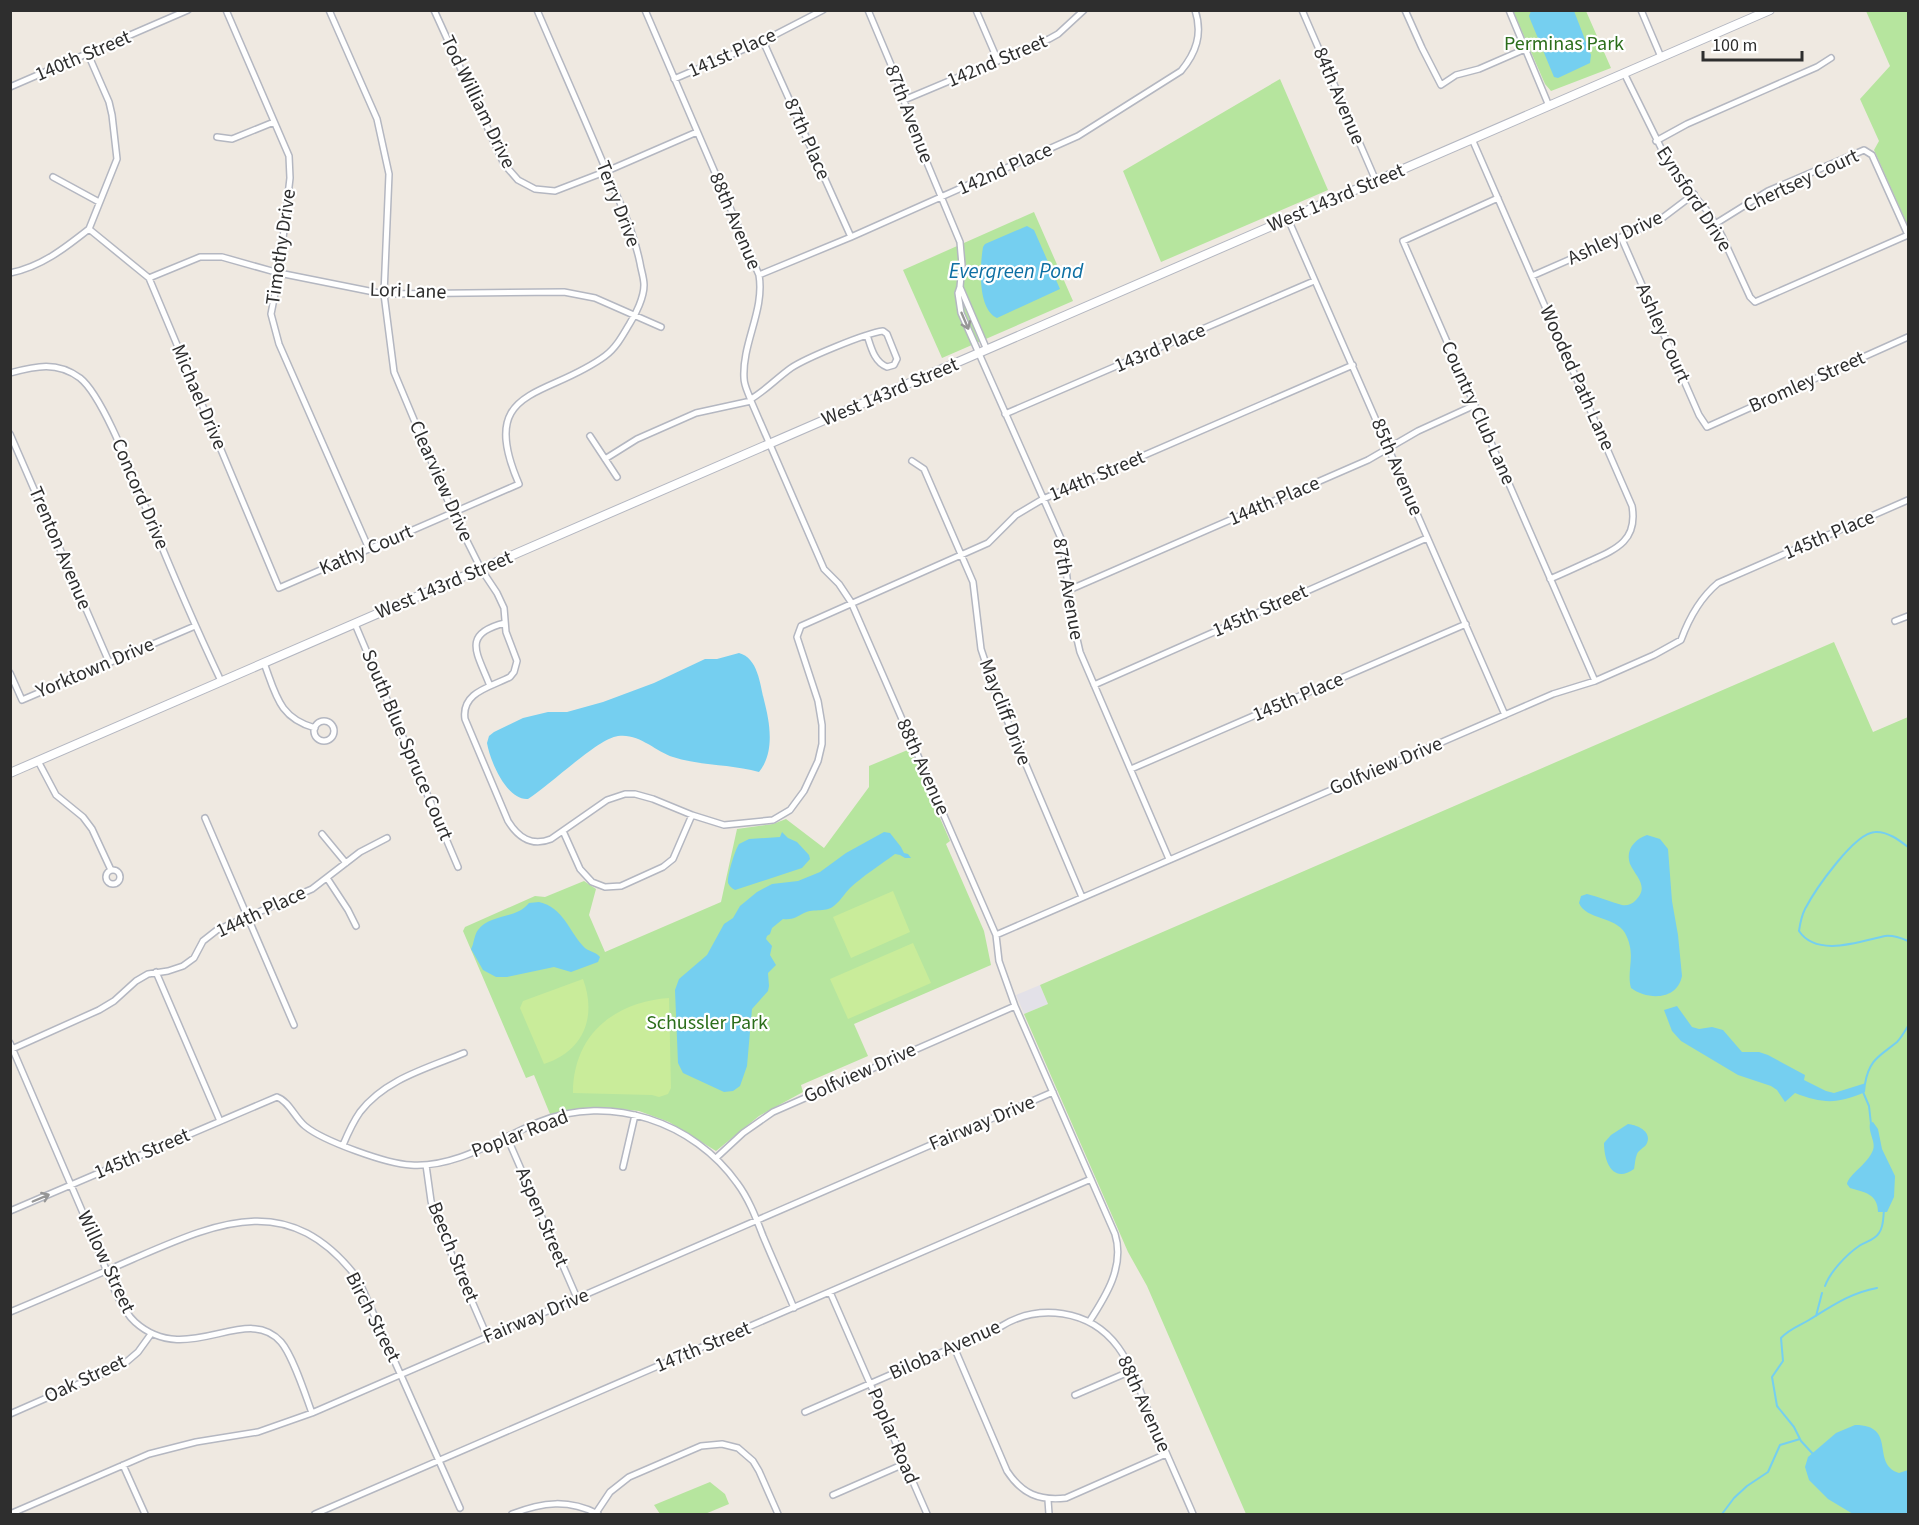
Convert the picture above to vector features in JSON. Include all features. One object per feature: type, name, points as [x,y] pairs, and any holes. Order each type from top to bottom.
[{"type":"main road","name":"West 143rd Street","points":[[10,772],[1624,74],[1749,15],[1770,10]]},
{"type":"street","name":"140th Street","points":[[10,87],[188,10]]},
{"type":"street","name":"Timothy Drive","points":[[226,10],[288,156],[290,178],[279,273],[271,314],[279,344],[369,549]]},
{"type":"street","name":"Clearview Drive","points":[[329,10],[377,119],[386,154],[389,174],[384,294],[394,372],[453,513],[481,569],[504,608],[506,632],[516,657],[516,668],[510,677],[471,696],[464,713],[470,736],[515,832],[529,841],[546,841],[607,800],[625,794],[653,799],[724,825],[773,820],[786,813],[798,802],[818,761],[822,735],[818,701],[797,634],[804,624],[851,602]]},
{"type":"street","name":"Tod William Drive","points":[[434,10],[504,164],[518,180],[535,189],[555,191],[697,132]]},
{"type":"street","name":"Terry Drive","points":[[453,513],[519,484],[509,462],[505,443],[506,425],[513,410],[527,395],[577,373],[606,355],[621,339],[635,315],[645,286],[634,235],[537,10]]},
{"type":"street","name":"88th Avenue","points":[[645,10],[759,275],[759,303],[744,380],[751,400],[824,569],[839,584],[851,602],[996,935],[999,961],[1014,1006],[1115,1234],[1118,1252],[1114,1276],[1089,1322],[1117,1345],[1131,1371],[1193,1515]]},
{"type":"street","name":"141st Place","points":[[674,79],[763,41],[823,10]]},
{"type":"street","name":"87th Avenue","points":[[868,10],[889,60],[915,134],[960,242],[958,303],[978,353],[1064,543],[1069,590],[1080,652],[1169,859]]},
{"type":"street","points":[[976,10],[998,61]]},
{"type":"street","name":"142nd Street","points":[[904,100],[1058,34],[1084,10]]},
{"type":"street","name":"142nd Place","points":[[759,275],[851,237],[1089,131],[1181,71],[1190,60],[1198,41],[1199,25],[1195,10]]},
{"type":"street","name":"84th Avenue","points":[[1302,10],[1376,181]]},
{"type":"street","points":[[1405,10],[1441,85],[1456,75],[1479,69],[1525,49]]},
{"type":"street","points":[[1509,10],[1549,106]]},
{"type":"street","points":[[1641,10],[1661,57]]},
{"type":"street","name":"87th Place","points":[[763,41],[851,237]]},
{"type":"street","points":[[10,273],[28,270],[60,251],[89,229],[117,159],[109,102],[88,54]]},
{"type":"street","points":[[1656,141],[1687,124],[1817,67],[1831,58]]},
{"type":"street","name":"Eynsford Drive","points":[[1624,74],[1656,141],[1678,177],[1694,194],[1715,224],[1750,297],[1755,302],[1908,235]]},
{"type":"street","points":[[218,137],[232,139],[274,122]]},
{"type":"street","name":"Wooded Path Lane","points":[[1472,139],[1633,512],[1630,533],[1620,547],[1550,579]]},
{"type":"street","name":"Chertsey Court","points":[[1715,224],[1768,191],[1864,150],[1872,154],[1908,235]]},
{"type":"street","points":[[53,177],[99,202]]},
{"type":"street","name":"Ashley Drive","points":[[1532,276],[1660,219],[1694,194]]},
{"type":"street","name":"Country Club Lane","points":[[1498,198],[1403,241],[1595,681]]},
{"type":"street","name":"85th Avenue","points":[[1288,219],[1505,715]]},
{"type":"street","name":"Michael Drive","points":[[89,229],[149,278],[279,588]]},
{"type":"street","name":"Ashley Court","points":[[1621,237],[1699,415],[1707,428]]},
{"type":"street","name":"Lori Lane","points":[[149,278],[200,257],[222,257],[279,273],[384,294],[564,292],[595,298],[661,327]]},
{"type":"street","name":"143rd Place","points":[[1005,414],[1314,281]]},
{"type":"street","points":[[960,287],[987,350]]},
{"type":"street","points":[[605,459],[637,439],[696,413],[751,400],[796,365],[867,335],[883,331],[887,334],[897,358],[894,364],[886,367],[881,365],[867,335]]},
{"type":"street","name":"Bromley Street","points":[[1707,428],[1908,337]]},
{"type":"street","name":"144th Street","points":[[851,602],[963,556],[988,543],[1016,515],[1043,499],[1353,365]]},
{"type":"street","name":"Concord Drive","points":[[10,373],[34,367],[54,366],[72,373],[89,387],[113,431],[195,626],[221,681]]},
{"type":"street","name":"144th Place","points":[[1069,590],[1368,460],[1432,424],[1475,405]]},
{"type":"street","name":"Trenton Avenue","points":[[10,434],[109,662]]},
{"type":"street","points":[[590,436],[617,477]]},
{"type":"street","name":"Maycliff Drive","points":[[912,461],[924,469],[963,556],[973,582],[981,649],[996,694],[1082,897]]},
{"type":"street","name":"145th Place","points":[[1749,569],[1908,501]]},
{"type":"street","name":"Kathy Court","points":[[279,588],[453,513]]},
{"type":"street","name":"145th Street","points":[[1094,684],[1427,538]]},
{"type":"street","name":"Golfview Drive","points":[[996,935],[1563,690],[1595,681],[1654,655],[1681,640],[1687,622],[1706,593],[1718,583],[1749,569]]},
{"type":"street","points":[[1895,621],[1908,615]]},
{"type":"street","points":[[490,686],[477,652],[476,642],[479,635],[486,629],[505,623]]},
{"type":"street","name":"South Blue Spruce Court","points":[[355,624],[458,867]]},
{"type":"street","name":"145th Place","points":[[1131,769],[1466,624]]},
{"type":"street","name":"Yorktown Drive","points":[[10,674],[22,700],[195,626]]},
{"type":"street","points":[[264,663],[277,696],[289,717],[298,723],[315,728]]},
{"type":"street","points":[[38,761],[56,795],[83,817],[92,829],[111,870]]},
{"type":"street","points":[[563,831],[580,869],[592,882],[605,887],[621,886],[663,867],[673,859],[692,815]]},
{"type":"street","points":[[205,818],[294,1025]]},
{"type":"street","points":[[322,834],[346,863]]},
{"type":"street","name":"144th Place","points":[[11,1047],[99,1010],[114,1001],[142,977],[156,972],[168,972],[183,966],[194,958],[209,935],[302,894],[370,846],[387,838]]},
{"type":"street","points":[[327,878],[356,926]]},
{"type":"street","points":[[156,972],[220,1121]]},
{"type":"street","name":"Golfview Drive","points":[[716,1158],[743,1132],[773,1112],[1014,1006]]},
{"type":"street","name":"Willow Street","points":[[11,1047],[107,1270],[134,1322],[151,1334],[181,1341],[248,1328],[264,1330],[272,1334],[283,1346],[312,1413]]},
{"type":"street","points":[[343,1145],[362,1110],[381,1091],[404,1078],[464,1053]]},
{"type":"street","name":"Fairway Drive","points":[[10,1514],[149,1454],[196,1442],[258,1432],[312,1413],[1053,1092]]},
{"type":"street","name":"145th Street","points":[[10,1211],[273,1098]]},
{"type":"street","name":"Poplar Road","points":[[273,1098],[283,1100],[296,1117],[314,1132],[397,1164],[426,1165],[454,1160],[540,1122],[572,1113],[618,1112],[635,1115],[677,1130],[716,1158],[738,1184],[794,1308]]},
{"type":"street","points":[[623,1167],[635,1115]]},
{"type":"street","name":"Aspen Street","points":[[507,1137],[577,1298]]},
{"type":"street","name":"Beech Street","points":[[426,1165],[435,1216],[488,1336]]},
{"type":"street","name":"147th Street","points":[[315,1515],[1091,1179]]},
{"type":"street","name":"Birch Street","points":[[10,1312],[196,1232],[228,1223],[258,1221],[299,1231],[333,1251],[358,1279],[460,1508]]},
{"type":"street","name":"Poplar Road","points":[[830,1292],[927,1515]]},
{"type":"street","name":"Biloba Avenue","points":[[806,1412],[1015,1319],[1033,1314],[1056,1312],[1069,1314],[1089,1322]]},
{"type":"street","name":"Oak Street","points":[[10,1414],[124,1364],[138,1352],[151,1334]]},
{"type":"street","points":[[954,1347],[1007,1470],[1019,1486],[1030,1494],[1048,1500],[1075,1495],[1167,1454]]},
{"type":"street","points":[[1075,1395],[1131,1371]]},
{"type":"street","points":[[512,1515],[530,1507],[552,1503],[571,1504],[597,1514],[610,1492],[629,1477],[701,1446],[722,1444],[738,1448],[753,1461],[778,1515]]},
{"type":"street","points":[[833,1495],[904,1464]]},
{"type":"street","points":[[123,1465],[144,1515]]},
{"type":"street","points":[[1048,1500],[1049,1515]]},
{"type":"shaded area","points":[[1040,985],[1048,1004],[1024,1014],[1016,995]]},
{"type":"green space","name":"Perminas Park","points":[[1513,11],[1586,11],[1611,68],[1551,91],[1545,84]]},
{"type":"green space","points":[[1866,11],[1907,11],[1908,15],[1908,226],[1874,150],[1879,141],[1860,99],[1890,66]]},
{"type":"green space","points":[[1280,79],[1328,190],[1161,262],[1123,171]]},
{"type":"green space","points":[[1034,212],[1073,301],[942,358],[903,270]]},
{"type":"green space","points":[[1834,642],[1873,732],[1908,717],[1908,1514],[1246,1514],[1147,1286],[1128,1252],[1024,1014],[1048,1004],[1040,985]]},
{"type":"green space","name":"Schussler Park","points":[[910,749],[950,841],[946,844],[984,931],[991,965],[854,1024],[868,1056],[801,1085],[803,1092],[759,1116],[716,1151],[669,1122],[639,1111],[602,1107],[550,1114],[534,1075],[526,1078],[463,931],[465,927],[535,896],[545,897],[584,881],[596,889],[589,915],[605,952],[721,902],[737,829],[773,824],[786,819],[824,848],[869,787],[869,766]]},
{"type":"green space","points":[[893,891],[910,932],[851,958],[833,917]]},
{"type":"green space","points":[[913,943],[931,983],[848,1019],[830,979]]},
{"type":"green space","points":[[583,979],[588,1006],[584,1031],[569,1051],[544,1064],[520,1008],[523,1001]]},
{"type":"green space","points":[[669,998],[671,1088],[668,1094],[659,1097],[573,1093],[580,1054],[600,1025],[631,1006]]},
{"type":"green space","points":[[710,1482],[725,1494],[729,1504],[705,1514],[660,1514],[654,1505]]},
{"type":"water","points":[[1531,11],[1574,11],[1591,55],[1590,63],[1558,78],[1554,77],[1530,19]]},
{"type":"water","name":"Evergreen Pond","points":[[1027,226],[1034,230],[1060,289],[997,318],[986,306],[981,286],[983,247],[985,244]]},
{"type":"water","points":[[739,653],[750,660],[757,672],[768,718],[769,746],[759,772],[683,760],[626,736],[618,736],[598,745],[528,799],[513,794],[496,769],[487,743],[489,736],[523,718],[548,712],[567,712],[603,702],[654,683],[705,659],[717,659]]},
{"type":"water","points":[[782,832],[797,842],[809,855],[810,859],[802,868],[735,890],[731,887],[728,883],[729,875],[739,844],[749,839],[780,837]]},
{"type":"water","points":[[884,832],[890,833],[904,853],[911,858],[895,854],[855,884],[832,907],[808,912],[792,919],[783,919],[772,928],[767,936],[766,939],[772,946],[770,955],[776,965],[768,973],[768,991],[752,1009],[747,1066],[740,1086],[733,1091],[724,1092],[683,1073],[678,1063],[675,990],[679,979],[707,955],[724,924],[733,918],[740,906],[757,892],[772,884],[798,881],[820,872],[846,853]]},
{"type":"water","points":[[1647,835],[1660,839],[1668,849],[1682,976],[1674,990],[1661,996],[1645,995],[1631,988],[1631,955],[1625,933],[1615,924],[1588,912],[1579,903],[1581,896],[1587,894],[1622,905],[1629,905],[1635,901],[1642,887],[1630,864],[1629,854],[1635,842]]},
{"type":"water","points":[[539,902],[560,914],[583,946],[600,957],[598,962],[571,972],[554,967],[507,977],[496,977],[483,970],[471,949],[478,930],[489,921],[518,912],[529,903]]},
{"type":"water","points":[[1677,1006],[1692,1027],[1699,1029],[1712,1027],[1723,1030],[1742,1052],[1759,1052],[1768,1055],[1805,1075],[1804,1080],[1826,1091],[1834,1093],[1866,1083],[1865,1092],[1847,1099],[1830,1101],[1795,1093],[1785,1102],[1777,1090],[1771,1086],[1738,1075],[1681,1041],[1672,1031],[1664,1010]]},
{"type":"water","points":[[1873,1122],[1878,1129],[1882,1149],[1895,1176],[1894,1197],[1887,1212],[1878,1212],[1876,1201],[1873,1198],[1850,1188],[1847,1184],[1851,1176],[1871,1155],[1874,1144],[1870,1123]]},
{"type":"water","points":[[1628,1124],[1643,1129],[1648,1139],[1646,1145],[1637,1154],[1634,1169],[1620,1174],[1611,1169],[1608,1164],[1604,1143],[1611,1135]]},
{"type":"water","points":[[1855,1425],[1876,1431],[1886,1462],[1891,1468],[1899,1473],[1908,1470],[1908,1514],[1853,1514],[1828,1499],[1809,1480],[1805,1467],[1808,1457],[1836,1433]]},
{"type":"waterway","points":[[1908,847],[1893,836],[1884,833],[1875,832],[1866,835],[1846,852],[1817,889],[1804,911],[1799,931],[1807,939],[1828,946],[1852,944],[1885,936],[1908,941]]},
{"type":"waterway","points":[[1865,1084],[1872,1063],[1897,1042],[1908,1026]]},
{"type":"waterway","points":[[1863,1092],[1869,1106],[1871,1124]]},
{"type":"waterway","points":[[1825,1286],[1844,1259],[1881,1230],[1884,1210]]},
{"type":"waterway","points":[[1813,1454],[1777,1406],[1772,1377],[1783,1361],[1781,1338],[1842,1301],[1858,1293],[1877,1288]]},
{"type":"waterway","points":[[1816,1316],[1822,1293]]},
{"type":"waterway","points":[[1722,1514],[1747,1486],[1768,1472],[1780,1445],[1800,1439]]}]
